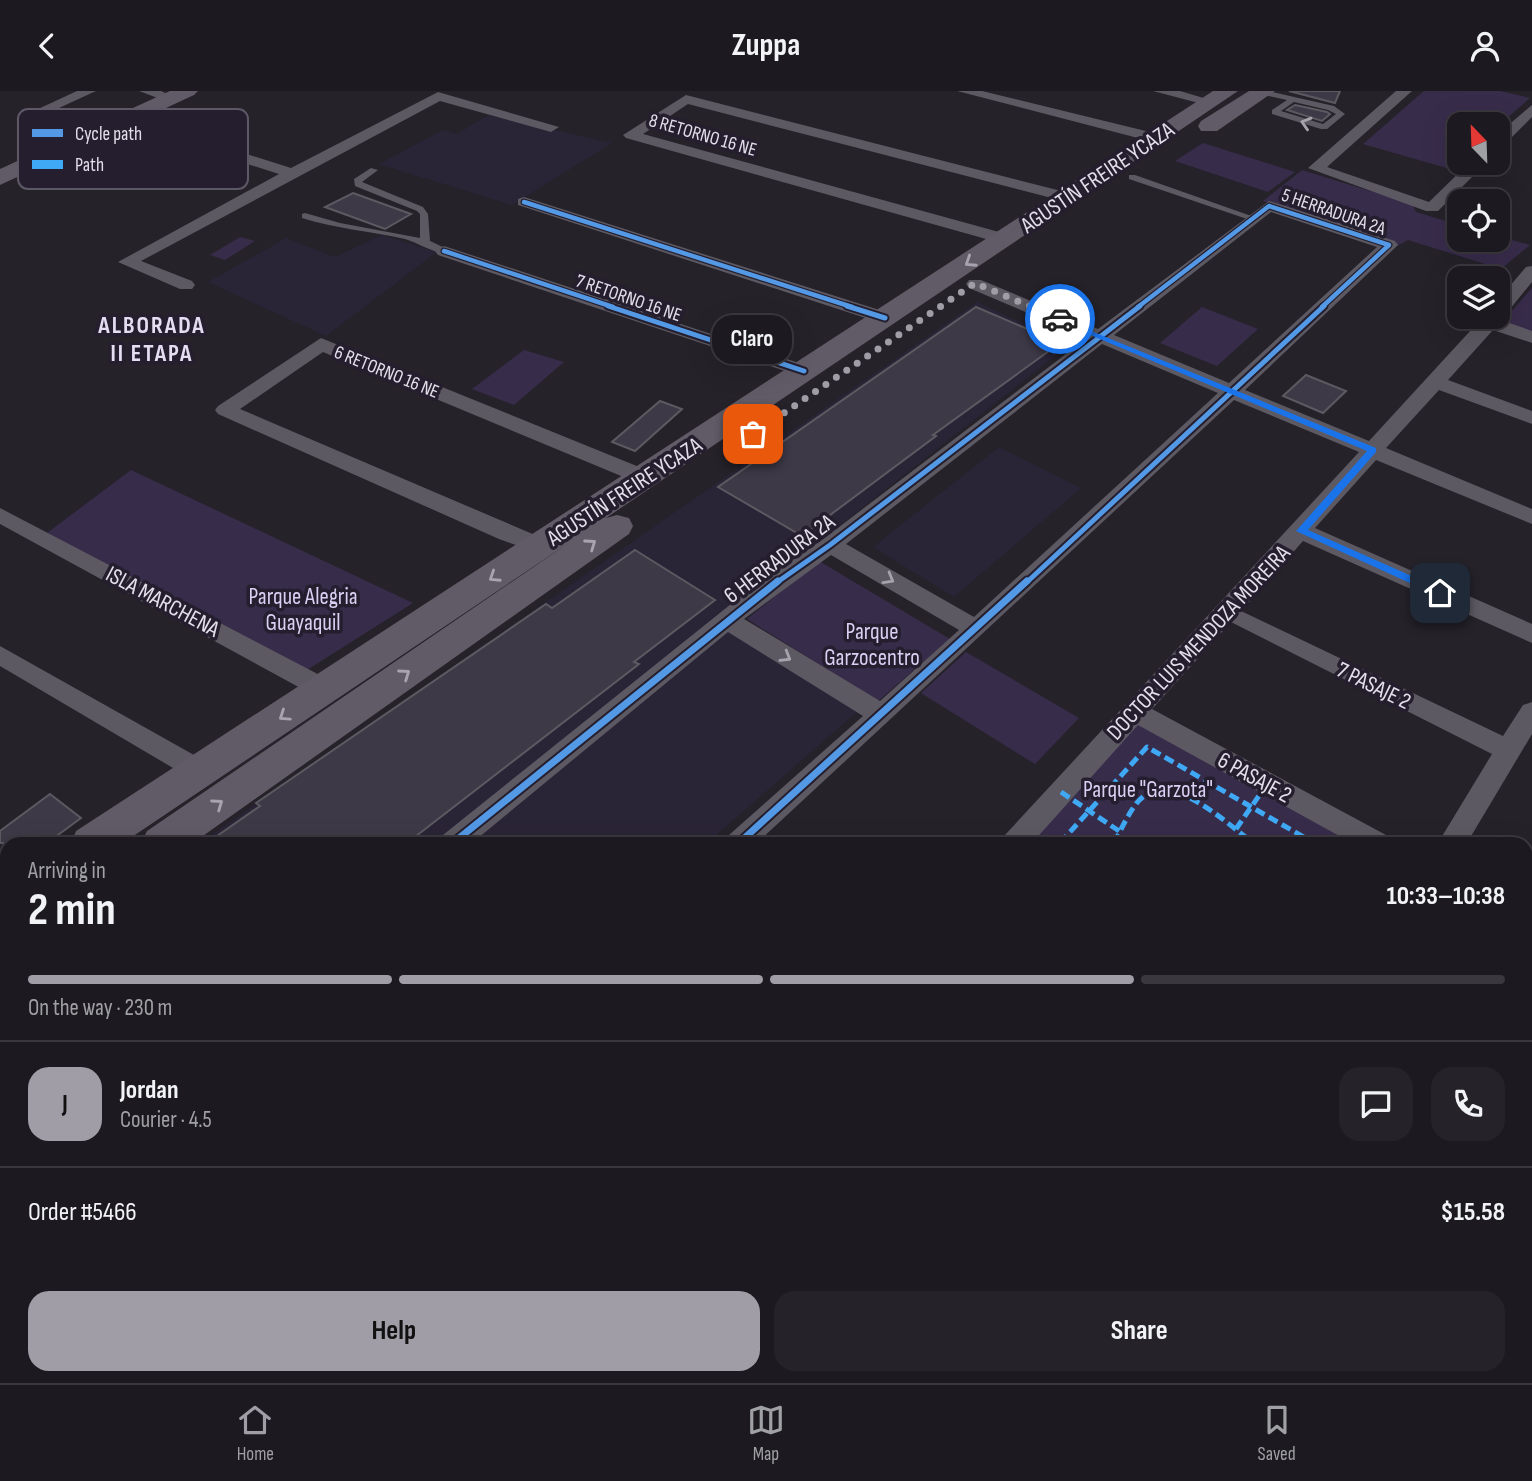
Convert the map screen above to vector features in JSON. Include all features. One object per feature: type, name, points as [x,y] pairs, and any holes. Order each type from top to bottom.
[{"type":"main road","name":"AGUSTÍN FREIRE YCAZA","points":[[171,837],[620,524],[1132,177],[1272,94]]},
{"type":"main road","points":[[157,109],[179,95]]},
{"type":"main road","name":"AGUSTÍN FREIRE YCAZA","points":[[100,837],[1219,97]]},
{"type":"main road","points":[[0,178],[18,170]]},
{"type":"street","points":[[45,109],[89,91]]},
{"type":"street","points":[[146,91],[179,95]]},
{"type":"street","points":[[964,91],[1157,138]]},
{"type":"street","points":[[1160,91],[1219,97]]},
{"type":"street","points":[[1405,91],[1315,168],[1432,208],[1466,175]]},
{"type":"street","points":[[186,285],[127,263],[438,96],[551,127]]},
{"type":"street","name":"8 RETORNO 16 NE","points":[[1004,239],[631,135],[686,99],[1067,197]]},
{"type":"street","points":[[1510,131],[1532,110]]},
{"type":"street","points":[[248,162],[291,173]]},
{"type":"street","points":[[248,179],[269,185]]},
{"type":"street","points":[[524,202],[885,318]]},
{"type":"street","name":"5 HERRADURA 2A","points":[[1100,336],[1269,206],[1389,245],[1232,391]]},
{"type":"street","name":"7 RETORNO 16 NE","points":[[444,251],[804,371]]},
{"type":"street","name":"DOCTOR LUIS MENDOZA MOREIRA","points":[[1510,298],[1532,271]]},
{"type":"street","points":[[975,283],[1532,517]]},
{"type":"street","points":[[1510,325],[1532,337]]},
{"type":"street","name":"DOCTOR LUIS MENDOZA MOREIRA","points":[[1019,837],[1483,329]]},
{"type":"street","name":"6 HERRADURA 2A","points":[[460,837],[754,598],[830,545],[1100,336]]},
{"type":"street","name":"6 RETORNO 16 NE","points":[[541,545],[507,534],[225,410],[321,344],[646,478]]},
{"type":"street","points":[[1435,382],[1532,418]]},
{"type":"street","points":[[746,837],[976,629],[1232,391]]},
{"type":"street","name":"ISLA MARCHENA","points":[[0,515],[324,689]]},
{"type":"street","points":[[1301,531],[1532,633]]},
{"type":"street","points":[[830,545],[976,629]]},
{"type":"street","name":"7 PASAJE 2","points":[[1241,619],[1507,750]]},
{"type":"street","points":[[728,621],[881,714]]},
{"type":"street","points":[[0,655],[200,771]]},
{"type":"street","name":"6 PASAJE 2","points":[[1133,711],[1365,837]]},
{"type":"street","points":[[1456,837],[1532,712]]},
{"type":"lane","points":[[1272,94],[1331,108],[1341,114],[1324,127],[1276,113],[1272,94]]},
{"type":"lane","points":[[374,170],[357,181],[358,184],[420,209],[424,214],[425,241]]},
{"type":"lane","points":[[1132,177],[1254,218]]},
{"type":"lane","points":[[304,216],[322,223],[425,241],[444,251]]},
{"type":"shaded area","points":[[488,115],[612,143],[512,205],[379,164],[443,130],[457,134]]},
{"type":"shaded area","points":[[382,235],[437,252],[326,336],[208,282],[286,238],[335,257]]},
{"type":"shaded area","points":[[977,302],[1069,345],[720,620],[858,711],[714,837],[209,837]]},
{"type":"shaded area","points":[[999,447],[1081,488],[954,597],[873,547]]},
{"type":"green space","points":[[1424,91],[1500,91],[1530,98],[1510,116],[1510,112],[1447,112],[1447,168],[1363,144]]},
{"type":"green space","points":[[1203,143],[1295,172],[1268,192],[1175,161]]},
{"type":"green space","points":[[1302,170],[1412,204],[1416,212],[1447,221],[1447,252],[1510,252],[1510,239],[1530,245],[1505,266],[1491,266],[1408,240],[1397,246],[1263,201]]},
{"type":"green space","points":[[240,237],[255,241],[225,260],[210,255]]},
{"type":"green space","points":[[1532,288],[1532,332],[1510,325],[1510,313]]},
{"type":"green space","points":[[1202,307],[1258,329],[1217,366],[1160,343]]},
{"type":"green space","points":[[524,350],[564,362],[514,405],[472,389]]},
{"type":"green space","name":"Parque Alegria Guayaquil","points":[[131,470],[413,603],[307,670],[47,533]]},
{"type":"green space","name":"Parque Garzocentro","points":[[819,561],[950,639],[878,701],[747,619]]},
{"type":"green space","points":[[966,652],[1079,718],[1035,764],[921,693]]},
{"type":"green space","name":"Parque \"Garzota\"","points":[[1135,719],[1343,837],[1027,837]]},
{"type":"building","points":[[1289,91],[1340,91],[1335,103]]},
{"type":"building","points":[[1295,105],[1330,114],[1322,121],[1287,110]]},
{"type":"building","points":[[353,193],[411,214],[385,229],[325,207]]},
{"type":"building","points":[[976,307],[1060,343],[933,435],[936,436],[802,536],[718,487]]},
{"type":"building","points":[[1306,375],[1346,391],[1323,413],[1283,396]]},
{"type":"building","points":[[660,401],[682,409],[635,451],[612,442]]},
{"type":"building","points":[[635,550],[715,600],[634,662],[639,664],[415,837],[216,837],[260,806],[256,803],[546,604],[552,608]]},
{"type":"building","points":[[50,794],[81,818],[55,837],[0,837],[0,831]]},
{"type":"marked path","points":[[1065,837],[1147,747],[1304,837]]},
{"type":"marked path","points":[[1236,829],[1267,784]]},
{"type":"marked path","points":[[1117,837],[1137,802],[1154,792],[1171,789],[1192,799],[1245,837]]},
{"type":"marked path","points":[[1061,792],[1122,833]]},
{"type":"cycle path","points":[[524,202],[885,318]]},
{"type":"cycle path","points":[[460,837],[754,598],[830,545],[1269,206],[1389,245],[976,629],[746,837]]},
{"type":"cycle path","points":[[444,251],[804,371]]},
{"type":"way so far","points":[[753,434],[975,283],[1060,319]]},
{"type":"place","name":"Claro","points":[[753,434]]},
{"type":"district","name":"ALBORADA II ETAPA","points":[[152,339]]},
{"type":"route","points":[[1060,319],[1373,450],[1301,531],[1440,593]]}]
